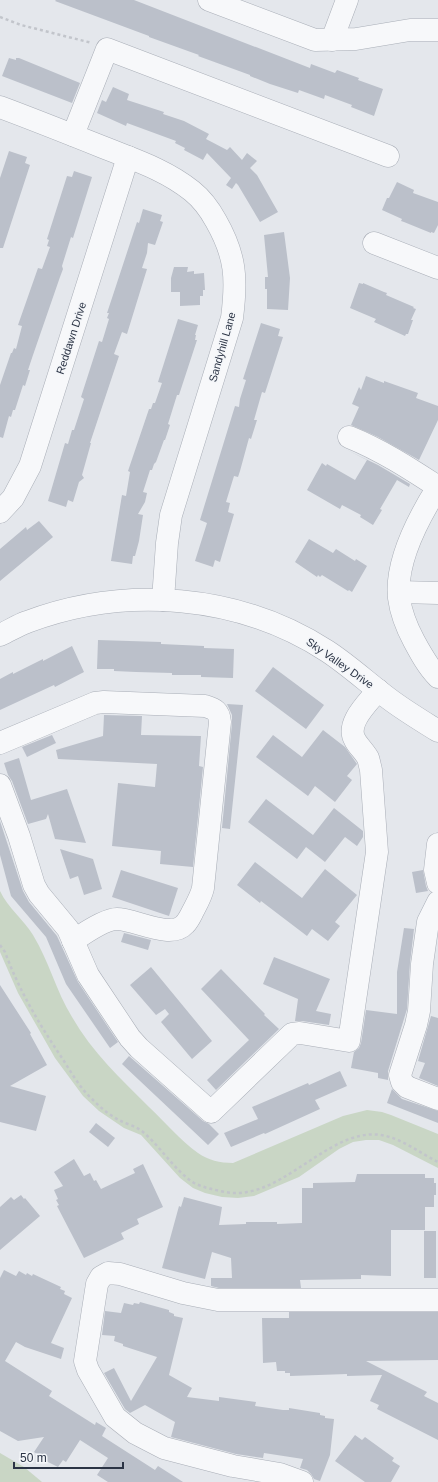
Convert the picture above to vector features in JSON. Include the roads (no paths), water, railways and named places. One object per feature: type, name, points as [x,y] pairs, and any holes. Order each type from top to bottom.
[{"type":"street","points":[[210,0],[315,40],[356,39],[410,30],[438,30]]},
{"type":"street","points":[[332,40],[347,0]]},
{"type":"street","points":[[73,135],[107,48],[388,156]]},
{"type":"street","name":"Sandyhill Lane","points":[[0,107],[153,167],[177,180],[193,191],[213,215],[232,256],[235,276],[235,296],[232,318],[228,336],[178,488],[171,515],[166,542],[163,600]]},
{"type":"street","name":"Reddawn Drive","points":[[0,512],[13,498],[30,466],[128,157]]},
{"type":"street","points":[[374,243],[438,268]]},
{"type":"street","points":[[349,437],[365,443],[402,463],[438,487],[426,506],[413,532],[407,549],[400,579],[399,598],[403,616],[410,634],[421,655],[438,677]]},
{"type":"street","points":[[400,592],[438,593]]},
{"type":"street","name":"Sky Valley Drive","points":[[0,635],[27,622],[82,606],[127,600],[163,600],[212,605],[249,614],[281,626],[326,651],[348,665],[408,712],[438,731]]},
{"type":"street","points":[[0,785],[19,836],[34,885],[39,894],[68,929],[88,975],[130,1038],[139,1048],[211,1112],[292,1034],[300,1033],[349,1041],[377,852],[371,770],[368,758],[354,739],[352,732],[353,724],[356,718],[378,690]]},
{"type":"street","points":[[0,743],[83,707],[100,702],[206,706],[215,709],[219,714],[203,888],[201,896],[184,925],[178,929],[167,930],[123,919],[115,919],[92,929],[73,941]]},
{"type":"street","points":[[438,844],[435,870],[438,883]]},
{"type":"street","points":[[438,902],[428,922],[422,964],[419,1011],[400,1075],[402,1082],[407,1087],[438,1099]]},
{"type":"street","points":[[302,1482],[280,1474],[233,1466],[164,1448],[135,1433],[115,1417],[88,1370],[85,1361],[97,1284],[101,1277],[108,1273],[120,1274],[183,1293],[218,1300],[438,1300]]}]
